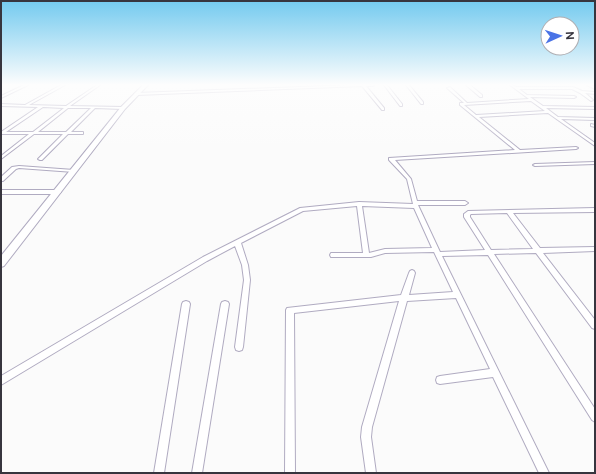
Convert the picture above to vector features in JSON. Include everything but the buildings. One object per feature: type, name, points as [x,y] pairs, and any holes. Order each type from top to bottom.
[{"type":"street","points":[[2,133],[40,107]]},
{"type":"street","points":[[1,158],[66,107]]},
{"type":"street","points":[[40,159],[94,107]]},
{"type":"street","points":[[97,107],[123,108]]},
{"type":"street","points":[[465,107],[518,151]]},
{"type":"street","points":[[541,107],[595,145]]},
{"type":"street","points":[[547,107],[595,108]]},
{"type":"street","points":[[1,263],[123,108]]},
{"type":"street","points":[[476,116],[548,112]]},
{"type":"street","points":[[556,118],[595,119]]},
{"type":"street","points":[[1,127],[10,128]]},
{"type":"street","points":[[2,133],[82,133]]},
{"type":"street","points":[[544,473],[456,295],[416,204],[409,179],[392,158],[576,148]]},
{"type":"street","points":[[535,165],[595,163]]},
{"type":"street","points":[[1,180],[14,168],[19,167],[74,171]]},
{"type":"street","points":[[1,192],[58,192]]},
{"type":"street","points":[[1,381],[205,259],[302,209],[359,204],[464,203]]},
{"type":"street","points":[[359,204],[366,255]]},
{"type":"street","points":[[595,210],[470,212],[466,217],[595,417]]},
{"type":"street","points":[[508,211],[595,326]]},
{"type":"street","points":[[237,242],[245,265],[247,280],[239,347]]},
{"type":"street","points":[[333,255],[366,255],[385,251],[489,253],[595,249]]},
{"type":"street","points":[[372,473],[366,437],[367,427],[412,273]]},
{"type":"street","points":[[290,473],[290,310],[404,298],[456,295]]},
{"type":"street","points":[[160,473],[186,304]]},
{"type":"street","points":[[197,473],[224,304]]},
{"type":"street","points":[[440,380],[495,373]]}]
